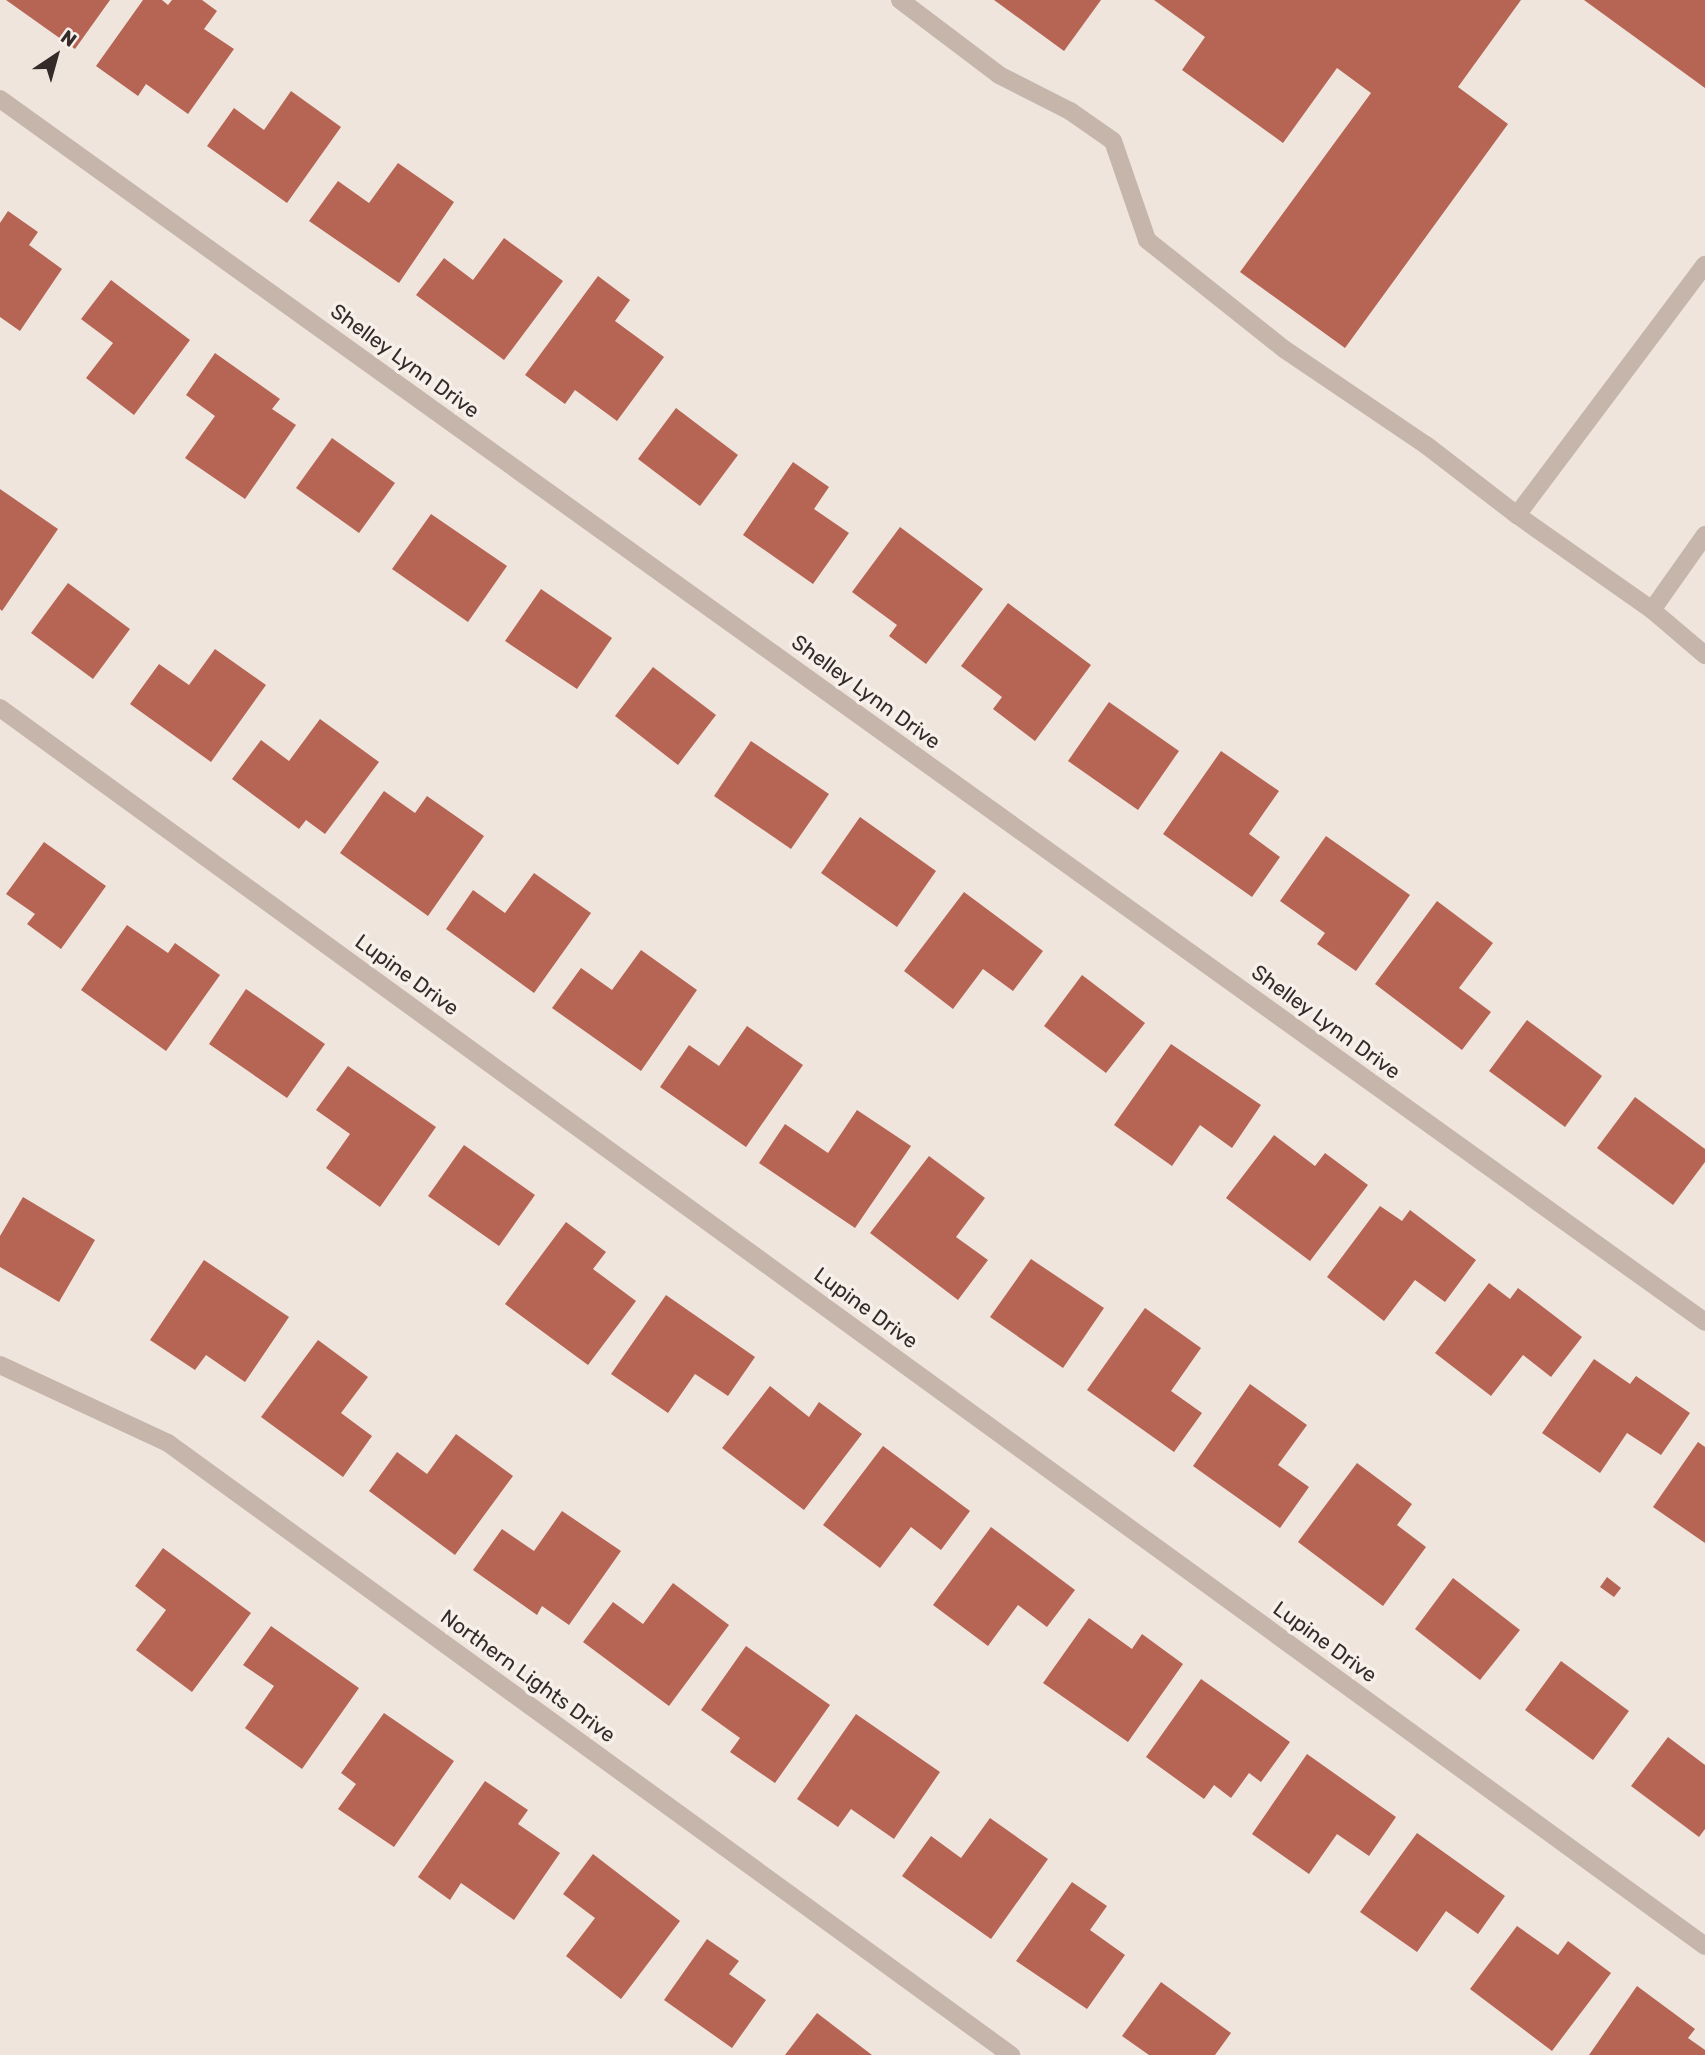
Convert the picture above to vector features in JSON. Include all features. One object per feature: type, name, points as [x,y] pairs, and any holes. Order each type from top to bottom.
[{"type":"street","points":[[900,0],[999,75],[1070,111],[1113,141],[1147,240],[1284,349],[1426,445],[1517,515],[1652,611],[1705,655]]},
{"type":"street","name":"Shelley Lynn Drive","points":[[0,99],[1705,1322]]},
{"type":"street","points":[[1517,515],[1705,265]]},
{"type":"street","points":[[1652,611],[1705,535]]},
{"type":"street","name":"Lupine Drive","points":[[0,708],[1705,1946]]},
{"type":"street","name":"Northern Lights Drive","points":[[0,1365],[167,1443],[1012,2055]]},
{"type":"building","points":[[6,0],[110,0],[75,49]]},
{"type":"building","points":[[143,0],[162,0],[168,5],[172,0],[202,0],[217,11],[204,29],[234,49],[188,114],[146,84],[138,96],[96,66]]},
{"type":"building","points":[[994,0],[1101,0],[1064,51]]},
{"type":"building","points":[[1154,0],[1521,0],[1458,87],[1508,124],[1345,348],[1240,272],[1371,93],[1337,68],[1283,143],[1182,70],[1205,37]]},
{"type":"building","points":[[1584,0],[1705,0],[1705,88]]},
{"type":"building","points":[[291,91],[341,127],[287,203],[207,146],[234,108],[264,130]]},
{"type":"building","points":[[398,163],[454,202],[399,283],[309,221],[338,181],[369,203]]},
{"type":"building","points":[[8,211],[38,232],[29,245],[62,269],[20,331],[0,317],[0,223]]},
{"type":"building","points":[[504,238],[563,281],[504,360],[416,295],[444,258],[473,280]]},
{"type":"building","points":[[598,276],[630,300],[615,321],[664,357],[617,421],[575,390],[565,404],[525,375]]},
{"type":"building","points":[[111,280],[190,340],[134,415],[86,378],[113,343],[81,319]]},
{"type":"building","points":[[215,353],[280,399],[272,409],[296,425],[245,499],[185,458],[215,416],[186,395]]},
{"type":"building","points":[[676,408],[738,455],[700,506],[638,459]]},
{"type":"building","points":[[332,438],[395,483],[359,533],[296,488]]},
{"type":"building","points":[[793,462],[829,487],[814,509],[849,533],[813,584],[743,535]]},
{"type":"building","points":[[0,489],[58,529],[2,611],[0,609]]},
{"type":"building","points":[[431,514],[507,566],[468,622],[392,569]]},
{"type":"building","points":[[900,527],[983,589],[926,664],[889,636],[897,625],[852,592]]},
{"type":"building","points":[[68,583],[130,629],[93,679],[31,633]]},
{"type":"building","points":[[541,589],[612,638],[577,689],[505,641]]},
{"type":"building","points":[[1008,603],[1091,665],[1035,741],[993,709],[1002,697],[961,666]]},
{"type":"building","points":[[215,649],[266,685],[211,762],[130,704],[159,664],[189,685]]},
{"type":"building","points":[[653,667],[716,715],[678,765],[615,716]]},
{"type":"building","points":[[1109,702],[1179,751],[1138,810],[1068,761]]},
{"type":"building","points":[[320,719],[379,762],[325,834],[306,820],[299,829],[232,779],[261,740],[289,761]]},
{"type":"building","points":[[751,741],[829,794],[791,849],[714,796]]},
{"type":"building","points":[[1221,751],[1279,791],[1249,834],[1280,857],[1252,897],[1163,834]]},
{"type":"building","points":[[384,791],[415,813],[427,796],[484,836],[428,916],[340,853]]},
{"type":"building","points":[[860,817],[936,871],[897,927],[821,873]]},
{"type":"building","points":[[1326,836],[1410,895],[1356,971],[1317,944],[1325,933],[1280,901]]},
{"type":"building","points":[[44,842],[106,886],[61,949],[27,924],[35,914],[6,894]]},
{"type":"building","points":[[534,873],[591,913],[534,993],[446,929],[473,890],[505,913]]},
{"type":"building","points":[[964,892],[1043,951],[1013,991],[983,969],[953,1009],[904,971]]},
{"type":"building","points":[[1437,901],[1493,943],[1459,988],[1491,1012],[1462,1050],[1375,984]]},
{"type":"building","points":[[127,925],[168,953],[175,943],[220,975],[166,1051],[81,990]]},
{"type":"building","points":[[641,950],[697,990],[641,1071],[552,1008],[581,968],[612,990]]},
{"type":"building","points":[[1082,975],[1145,1023],[1106,1073],[1044,1026]]},
{"type":"building","points":[[246,989],[325,1044],[287,1098],[209,1044]]},
{"type":"building","points":[[1527,1020],[1602,1076],[1565,1127],[1489,1071]]},
{"type":"building","points":[[747,1026],[803,1065],[746,1147],[660,1087],[689,1045],[719,1066]]},
{"type":"building","points":[[1171,1044],[1261,1105],[1232,1148],[1200,1125],[1172,1166],[1114,1125]]},
{"type":"building","points":[[348,1066],[436,1127],[380,1207],[326,1168],[350,1134],[316,1110]]},
{"type":"building","points":[[1635,1097],[1705,1149],[1705,1162],[1673,1205],[1597,1148]]},
{"type":"building","points":[[857,1110],[911,1146],[855,1228],[759,1163],[785,1124],[828,1153]]},
{"type":"building","points":[[1274,1135],[1315,1166],[1325,1153],[1368,1185],[1310,1261],[1226,1198]]},
{"type":"building","points":[[464,1145],[535,1195],[499,1246],[428,1196]]},
{"type":"building","points":[[929,1156],[985,1198],[956,1237],[988,1260],[958,1300],[870,1233]]},
{"type":"building","points":[[23,1197],[95,1240],[59,1302],[0,1267],[0,1236]]},
{"type":"building","points":[[1380,1206],[1402,1221],[1410,1210],[1476,1260],[1445,1302],[1415,1280],[1384,1321],[1327,1277]]},
{"type":"building","points":[[566,1222],[606,1252],[593,1269],[636,1301],[588,1365],[505,1304]]},
{"type":"building","points":[[1031,1259],[1104,1308],[1063,1368],[990,1317]]},
{"type":"building","points":[[204,1260],[289,1317],[245,1382],[206,1355],[195,1370],[150,1340]]},
{"type":"building","points":[[1489,1283],[1510,1299],[1518,1288],[1582,1337],[1551,1377],[1523,1355],[1491,1396],[1435,1353]]},
{"type":"building","points":[[666,1295],[755,1357],[728,1396],[695,1374],[668,1413],[611,1374]]},
{"type":"building","points":[[1145,1308],[1201,1348],[1171,1391],[1202,1413],[1174,1452],[1087,1390]]},
{"type":"building","points":[[318,1340],[368,1377],[341,1413],[372,1436],[343,1477],[261,1417]]},
{"type":"building","points":[[1594,1359],[1630,1384],[1636,1376],[1690,1413],[1661,1455],[1627,1433],[1600,1473],[1542,1433]]},
{"type":"building","points":[[1250,1384],[1307,1425],[1278,1465],[1309,1487],[1280,1528],[1193,1466]]},
{"type":"building","points":[[770,1386],[809,1417],[819,1402],[862,1434],[804,1510],[722,1448]]},
{"type":"building","points":[[456,1434],[513,1476],[455,1555],[369,1491],[397,1452],[427,1474]]},
{"type":"building","points":[[1698,1442],[1705,1447],[1705,1543],[1653,1507]]},
{"type":"building","points":[[883,1446],[970,1511],[941,1550],[911,1527],[880,1568],[823,1525]]},
{"type":"building","points":[[1357,1463],[1412,1504],[1397,1525],[1426,1547],[1383,1606],[1298,1542]]},
{"type":"building","points":[[562,1511],[621,1551],[569,1625],[542,1606],[537,1615],[473,1570],[502,1529],[534,1551]]},
{"type":"building","points":[[991,1527],[1075,1590],[1047,1627],[1018,1605],[988,1646],[933,1605]]},
{"type":"building","points":[[163,1548],[251,1613],[192,1692],[136,1650],[166,1610],[135,1586]]},
{"type":"building","points":[[1607,1577],[1621,1588],[1614,1597],[1600,1587]]},
{"type":"building","points":[[1453,1578],[1520,1630],[1480,1680],[1415,1629]]},
{"type":"building","points":[[673,1583],[729,1625],[669,1706],[583,1642],[613,1602],[643,1624]]},
{"type":"building","points":[[1089,1618],[1132,1649],[1142,1634],[1183,1664],[1128,1742],[1043,1683]]},
{"type":"building","points":[[271,1626],[359,1688],[302,1769],[245,1728],[274,1686],[243,1665]]},
{"type":"building","points":[[746,1646],[830,1705],[775,1783],[730,1752],[740,1738],[701,1710]]},
{"type":"building","points":[[1561,1661],[1629,1711],[1593,1760],[1525,1710]]},
{"type":"building","points":[[1201,1679],[1290,1742],[1261,1782],[1249,1773],[1231,1798],[1214,1785],[1204,1799],[1146,1757]]},
{"type":"building","points":[[384,1713],[454,1761],[394,1847],[338,1809],[356,1784],[341,1773]]},
{"type":"building","points":[[856,1714],[940,1772],[894,1839],[851,1809],[838,1827],[797,1799]]},
{"type":"building","points":[[1668,1737],[1705,1765],[1705,1829],[1699,1837],[1631,1786]]},
{"type":"building","points":[[1307,1754],[1396,1817],[1369,1856],[1337,1834],[1309,1874],[1252,1834]]},
{"type":"building","points":[[485,1781],[528,1810],[518,1824],[560,1853],[514,1920],[461,1883],[450,1900],[418,1877]]},
{"type":"building","points":[[990,1818],[1048,1859],[991,1939],[902,1876],[931,1836],[961,1858]]},
{"type":"building","points":[[1417,1833],[1505,1896],[1478,1934],[1446,1911],[1417,1952],[1360,1912]]},
{"type":"building","points":[[593,1854],[680,1921],[621,1999],[566,1956],[595,1918],[563,1894]]},
{"type":"building","points":[[1072,1882],[1107,1906],[1090,1930],[1125,1955],[1087,2009],[1016,1961]]},
{"type":"building","points":[[1517,1926],[1558,1955],[1568,1941],[1611,1973],[1552,2051],[1470,1989]]},
{"type":"building","points":[[707,1939],[739,1961],[729,1974],[766,2000],[732,2048],[664,2000]]},
{"type":"building","points":[[1161,1982],[1231,2033],[1215,2055],[1149,2055],[1122,2036]]},
{"type":"building","points":[[1637,1986],[1695,2029],[1688,2038],[1705,2050],[1705,2055],[1589,2055]]},
{"type":"building","points":[[817,2013],[872,2055],[785,2055]]}]
